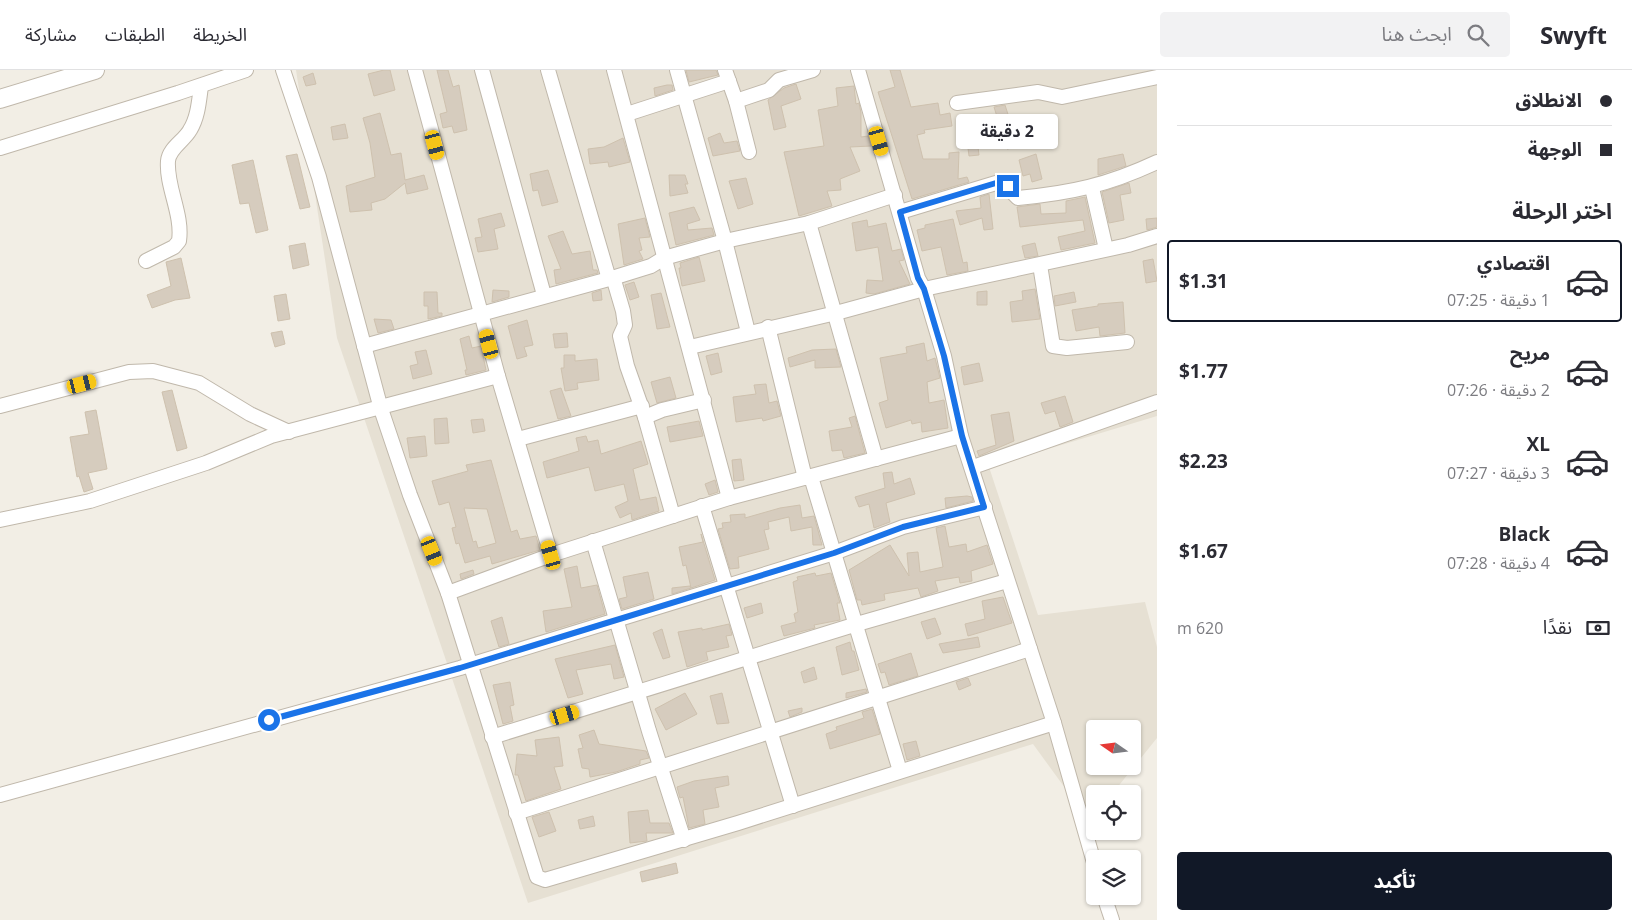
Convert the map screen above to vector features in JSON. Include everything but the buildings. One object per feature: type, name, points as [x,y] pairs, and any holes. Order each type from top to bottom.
[{"type":"street","points":[[0,99],[95,70]]},
{"type":"street","points":[[0,148],[246,70]]},
{"type":"street","points":[[283,70],[320,177],[382,408],[410,495],[448,593],[535,873],[540,880],[684,840],[1054,722]]},
{"type":"street","points":[[415,70],[480,313],[551,555]]},
{"type":"street","points":[[482,70],[544,295]]},
{"type":"street","points":[[548,70],[625,325],[621,332],[621,340],[627,366],[644,412],[673,516]]},
{"type":"street","points":[[614,70],[664,258],[690,347],[729,498]]},
{"type":"street","points":[[677,70],[725,241],[748,332]]},
{"type":"street","points":[[736,102],[769,90],[779,80],[813,70]]},
{"type":"street","points":[[858,70],[918,278],[924,289],[944,356],[962,436],[1007,581],[1054,722],[1090,850]]},
{"type":"street","points":[[627,114],[684,95],[727,75],[749,152]]},
{"type":"street","points":[[957,103],[1038,92],[1062,97],[1157,77]]},
{"type":"street","points":[[146,261],[174,247],[179,241],[168,161],[170,152],[186,137],[193,124],[200,86]]},
{"type":"street","points":[[900,212],[1002,182],[1018,198],[1059,194],[1092,188],[1157,162]]},
{"type":"street","points":[[1092,188],[1106,249]]},
{"type":"street","points":[[364,346],[611,278],[651,266],[664,258],[725,241],[809,223],[895,195]]},
{"type":"street","points":[[809,223],[876,459]]},
{"type":"street","points":[[690,347],[768,327],[836,313],[924,289],[1040,265],[1157,236]]},
{"type":"street","points":[[1040,265],[1053,346],[1067,348],[1127,342]]},
{"type":"street","points":[[768,327],[808,477],[857,624],[900,771]]},
{"type":"street","points":[[0,406],[129,372],[153,372],[199,383],[250,414],[289,432]]},
{"type":"street","points":[[0,520],[90,501],[206,463],[250,444],[289,432],[498,376]]},
{"type":"street","points":[[518,440],[704,400]]},
{"type":"street","points":[[973,467],[1157,402]]},
{"type":"street","points":[[448,593],[551,555],[702,506],[962,436]]},
{"type":"street","points":[[702,506],[725,587],[772,730],[793,806]]},
{"type":"street","points":[[0,795],[471,665],[834,553],[903,527],[984,507]]},
{"type":"street","points":[[593,541],[684,840]]},
{"type":"street","points":[[492,737],[638,694],[857,624],[1007,581]]},
{"type":"street","points":[[516,812],[1030,649]]},
{"type":"street","points":[[1107,905],[1112,920]]},
{"type":"shaded area","points":[[296,70],[1157,70],[1157,416],[989,467],[1038,615],[1145,602],[1157,647],[1157,738],[1141,758],[1141,720],[1086,720],[1086,775],[1127,775],[1119,785],[1086,785],[1086,817],[1033,744],[528,903],[337,338]]},
{"type":"route","points":[[269,720],[460,668],[834,553],[903,527],[984,507],[962,436],[944,356],[924,289],[918,278],[900,212],[996,183],[1002,182],[1008,186]]}]
